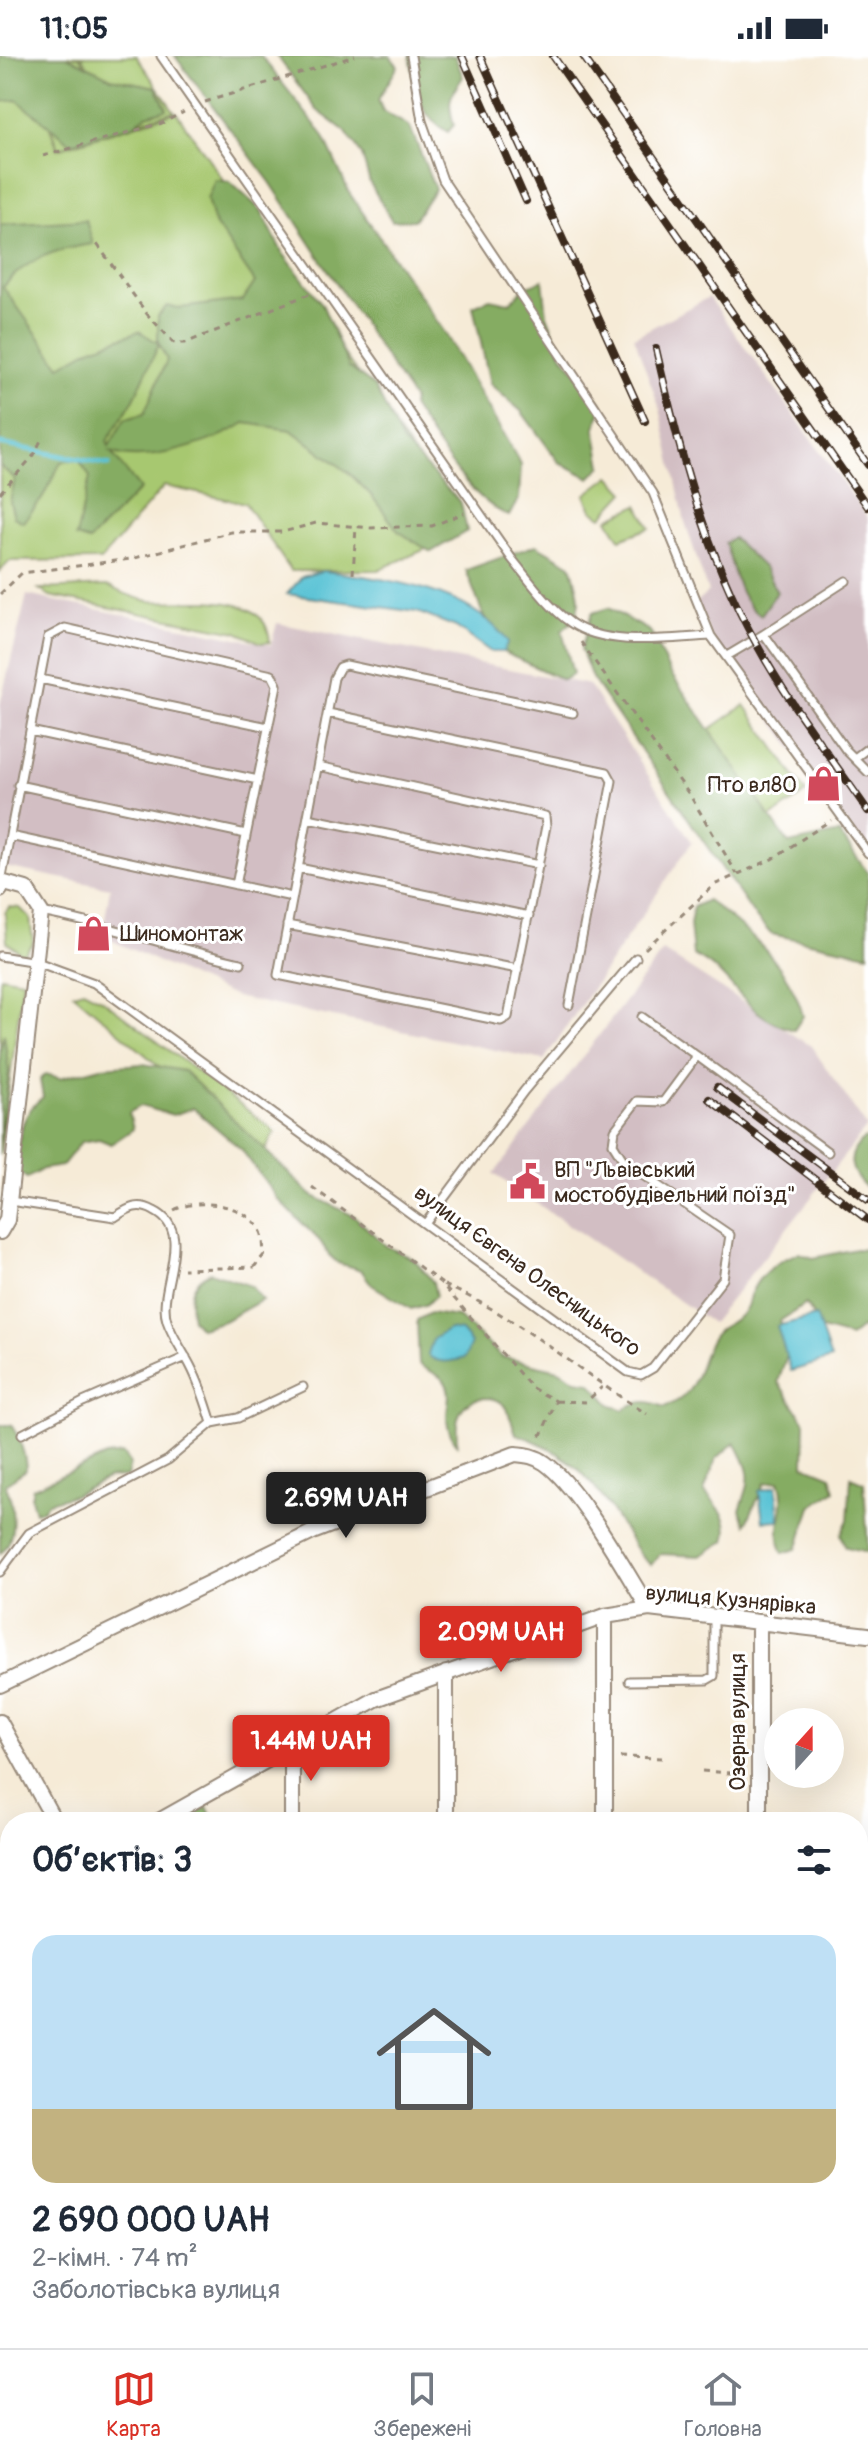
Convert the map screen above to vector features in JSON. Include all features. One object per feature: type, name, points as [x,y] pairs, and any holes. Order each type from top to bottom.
[{"type":"street","points":[[0,890],[1,882],[26,889],[41,912],[7,1220],[0,1232]]},
{"type":"street","points":[[0,1685],[315,1531],[515,1454],[532,1456],[547,1464],[588,1513],[649,1609]]},
{"type":"street","name":"вулиця Кузнярівка","points":[[174,1812],[376,1699],[605,1616],[649,1609],[868,1635]]},
{"type":"street","points":[[605,1616],[605,1812]]},
{"type":"street","name":"Озерна вулиця","points":[[759,1622],[759,1812]]},
{"type":"street","points":[[446,1673],[446,1812]]},
{"type":"street","points":[[0,1722],[50,1812]]},
{"type":"street","points":[[292,1744],[292,1812]]},
{"type":"lane","points":[[161,56],[476,508],[543,597],[572,624],[607,636],[711,636]]},
{"type":"lane","points":[[411,56],[422,121],[443,180],[653,493],[711,636],[868,853]]},
{"type":"lane","points":[[727,656],[846,581]]},
{"type":"lane","points":[[1,882],[48,637],[65,628],[272,675],[277,685],[236,885]]},
{"type":"lane","points":[[764,634],[846,750],[868,772]]},
{"type":"lane","points":[[318,766],[545,816],[539,865],[508,1017],[492,1022],[278,975],[334,678],[340,667],[346,665],[573,713]]},
{"type":"lane","points":[[40,679],[268,727]]},
{"type":"lane","points":[[328,713],[607,772],[612,781],[569,1005]]},
{"type":"lane","points":[[30,731],[258,780]]},
{"type":"lane","points":[[856,757],[868,748]]},
{"type":"lane","points":[[18,785],[246,834]]},
{"type":"lane","points":[[308,818],[539,865]]},
{"type":"lane","points":[[10,836],[292,897]]},
{"type":"lane","points":[[299,868],[529,916]]},
{"type":"lane","points":[[41,912],[107,925],[172,948],[241,963]]},
{"type":"lane","points":[[287,925],[518,969]]},
{"type":"lane","name":"вулиця Євгена Олесницького","points":[[0,956],[37,962],[94,983],[628,1372],[641,1375],[653,1368],[723,1279],[730,1235],[625,1163],[613,1144],[615,1130],[637,1101],[663,1102],[697,1056]]},
{"type":"lane","points":[[425,1224],[524,1091],[636,958]]},
{"type":"lane","points":[[642,1017],[828,1152]]},
{"type":"lane","points":[[9,1201],[115,1217],[132,1206],[147,1207],[163,1215],[172,1230],[172,1268],[166,1318],[186,1357],[212,1423]]},
{"type":"lane","points":[[22,1434],[83,1402],[186,1357]]},
{"type":"lane","points":[[0,1572],[26,1535],[168,1460],[212,1423],[238,1418],[303,1387]]},
{"type":"lane","points":[[629,1681],[707,1680],[714,1676],[714,1616]]},
{"type":"path","points":[[43,156],[162,123],[196,106],[355,56]]},
{"type":"path","points":[[97,244],[147,314],[174,343],[185,343],[323,288]]},
{"type":"path","points":[[0,493],[34,455],[43,436]]},
{"type":"path","points":[[0,594],[22,573],[131,559],[231,532],[283,532],[316,523],[356,527],[432,526],[476,508]]},
{"type":"path","points":[[353,574],[356,527]]},
{"type":"path","points":[[572,624],[586,650],[691,797],[737,874]]},
{"type":"path","points":[[636,958],[714,885],[772,859],[841,813]]},
{"type":"path","points":[[312,1187],[441,1283],[532,1388],[556,1401],[586,1402],[603,1387]]},
{"type":"path","points":[[163,1215],[186,1204],[226,1207],[245,1214],[261,1230],[264,1255],[254,1267],[172,1268]]},
{"type":"path","points":[[441,1283],[486,1302],[603,1387],[647,1414]]},
{"type":"path","points":[[532,1456],[556,1401]]},
{"type":"path","points":[[605,1757],[665,1758]]},
{"type":"path","points":[[702,1771],[759,1774]]},
{"type":"shaded area","points":[[709,297],[868,518],[868,853],[711,636],[696,603],[708,592],[685,522],[660,409],[634,337]]},
{"type":"shaded area","points":[[27,595],[271,645],[277,623],[589,685],[692,842],[544,1060],[235,997],[102,936],[110,888],[0,866],[0,704]]},
{"type":"shaded area","points":[[663,951],[811,1046],[867,1127],[712,1323],[494,1174]]},
{"type":"green space","points":[[0,56],[79,56],[105,95],[46,118],[58,149],[176,112],[467,531],[378,570],[291,571],[245,503],[164,486],[101,560],[10,561],[0,571]]},
{"type":"green space","points":[[0,56],[67,56],[111,78],[156,87],[167,109],[147,115],[132,126],[71,143],[17,100],[0,102]]},
{"type":"green space","points":[[81,56],[136,56],[174,111],[59,148],[47,119],[107,96]]},
{"type":"green space","points":[[175,56],[261,56],[323,135],[350,194],[445,333],[521,465],[519,498],[509,516],[480,497],[443,452],[412,406],[413,399],[270,182]]},
{"type":"green space","points":[[277,56],[390,56],[398,66],[378,100],[383,111],[410,127],[435,189],[414,220],[392,221],[370,183],[362,155],[345,131],[317,110]]},
{"type":"green space","points":[[410,56],[455,56],[463,77],[451,100],[454,125],[448,132],[424,109],[416,90]]},
{"type":"green space","points":[[215,180],[230,182],[261,210],[282,252],[322,304],[349,367],[375,387],[403,443],[461,503],[467,531],[431,552],[398,531],[371,495],[349,473],[291,430],[245,423],[216,438],[180,450],[142,456],[111,452],[140,489],[89,541],[76,537],[90,477],[79,460],[61,462],[42,499],[23,522],[14,517],[10,502],[15,479],[0,466],[0,225],[86,220],[93,244],[44,256],[22,268],[3,287],[60,366],[90,349],[139,331],[158,343],[158,316],[167,306],[180,308],[243,300],[255,282],[213,221],[207,199]],"holes":[[[159,344],[167,360],[144,414],[125,419],[109,446],[107,441],[134,399]]]},
{"type":"green space","points":[[543,280],[547,315],[563,356],[603,405],[595,428],[602,466],[590,478],[559,462],[521,411],[490,384],[473,306],[490,299],[509,303],[525,287]]},
{"type":"green space","points":[[610,476],[625,492],[602,517],[592,510],[585,495]]},
{"type":"green space","points":[[638,505],[650,528],[620,539],[608,519]]},
{"type":"green space","points":[[733,538],[764,568],[777,592],[761,615],[747,602],[737,583],[725,543]]},
{"type":"green space","points":[[536,545],[571,565],[578,593],[578,609],[562,631],[573,674],[563,680],[503,652],[500,637],[482,612],[466,570]]},
{"type":"green space","points":[[107,586],[150,601],[239,605],[265,624],[270,642],[261,643],[237,632],[50,596],[39,589]]},
{"type":"green space","points":[[608,608],[650,631],[669,671],[789,844],[839,833],[868,873],[868,954],[771,934],[754,915],[592,678],[581,649],[592,613]]},
{"type":"green space","points":[[745,705],[806,793],[764,822],[703,734]]},
{"type":"green space","points":[[707,900],[737,923],[778,965],[797,998],[803,1016],[794,1030],[762,1015],[719,972],[693,955],[690,924],[693,907]]},
{"type":"green space","points":[[9,907],[20,908],[30,918],[33,943],[23,955],[7,942],[5,913]]},
{"type":"green space","points":[[1,976],[23,980],[0,1155],[0,982]]},
{"type":"green space","points":[[83,990],[103,1000],[275,1131],[263,1155],[73,993]]},
{"type":"green space","points":[[4,1034],[9,1072],[0,1141],[0,1050]]},
{"type":"green space","points":[[143,1064],[184,1071],[311,1195],[354,1216],[386,1246],[414,1259],[433,1282],[436,1296],[425,1305],[411,1309],[372,1285],[361,1270],[338,1263],[278,1199],[241,1149],[193,1108],[173,1115],[140,1106],[129,1113],[133,1129],[111,1144],[99,1139],[81,1142],[62,1166],[43,1169],[27,1178],[15,1170],[21,1130],[29,1112],[43,1097],[40,1080],[46,1074],[60,1078],[101,1067]]},
{"type":"green space","points":[[865,1138],[868,1140],[868,1189],[857,1177],[852,1164],[854,1151]]},
{"type":"green space","points":[[856,1249],[868,1250],[868,1331],[861,1328],[850,1337],[821,1329],[806,1304],[780,1321],[789,1349],[778,1382],[805,1422],[804,1465],[831,1476],[835,1490],[811,1507],[797,1549],[783,1553],[779,1535],[782,1491],[779,1481],[765,1483],[746,1524],[740,1510],[748,1476],[735,1442],[716,1459],[704,1491],[725,1519],[725,1541],[700,1556],[660,1554],[651,1565],[640,1555],[590,1481],[560,1454],[516,1434],[503,1404],[485,1398],[468,1403],[457,1421],[458,1446],[448,1426],[448,1388],[440,1377],[419,1364],[417,1320],[430,1313],[458,1317],[502,1357],[559,1370],[576,1380],[590,1382],[610,1404],[623,1410],[643,1402],[664,1407],[676,1402],[691,1388],[711,1340],[743,1313],[758,1281],[769,1269],[799,1253],[813,1258]]},
{"type":"green space","points":[[210,1272],[251,1286],[262,1300],[224,1321],[200,1328],[192,1319],[190,1297],[198,1280]]},
{"type":"green space","points":[[0,1425],[11,1425],[14,1430],[26,1470],[5,1484],[13,1520],[10,1539],[0,1554]]},
{"type":"green space","points":[[123,1454],[130,1464],[127,1477],[109,1478],[74,1495],[48,1502],[43,1510],[35,1512],[31,1497],[33,1488],[106,1456]]},
{"type":"green space","points":[[851,1477],[864,1483],[868,1552],[846,1547],[841,1534],[848,1520]]},
{"type":"water","points":[[322,571],[397,582],[448,598],[492,624],[508,642],[503,652],[491,652],[456,627],[417,612],[287,594],[302,577]]},
{"type":"water","points":[[816,1316],[831,1359],[791,1371],[777,1326]]},
{"type":"water","points":[[449,1329],[461,1331],[471,1343],[465,1358],[446,1361],[432,1358],[428,1355],[433,1339]]},
{"type":"water","points":[[776,1486],[779,1520],[763,1521],[759,1491]]},
{"type":"waterway","points":[[0,444],[109,465]]},
{"type":"railway","points":[[462,56],[526,201]]},
{"type":"railway","points":[[480,56],[645,421]]},
{"type":"railway","points":[[553,56],[868,507]]},
{"type":"railway","points":[[583,56],[868,465]]},
{"type":"railway","points":[[656,349],[696,500],[738,608],[782,686],[868,811]]},
{"type":"railway","points":[[717,1087],[868,1200]]},
{"type":"railway","points":[[709,1099],[868,1220]]},
{"type":"place","name":"Пто вл80","points":[[823,784]]},
{"type":"place","name":"Шиномонтаж","points":[[94,933]]},
{"type":"place","name":"ВП \"Львівський мостобудівельний поїзд\"","points":[[528,1182]]}]
